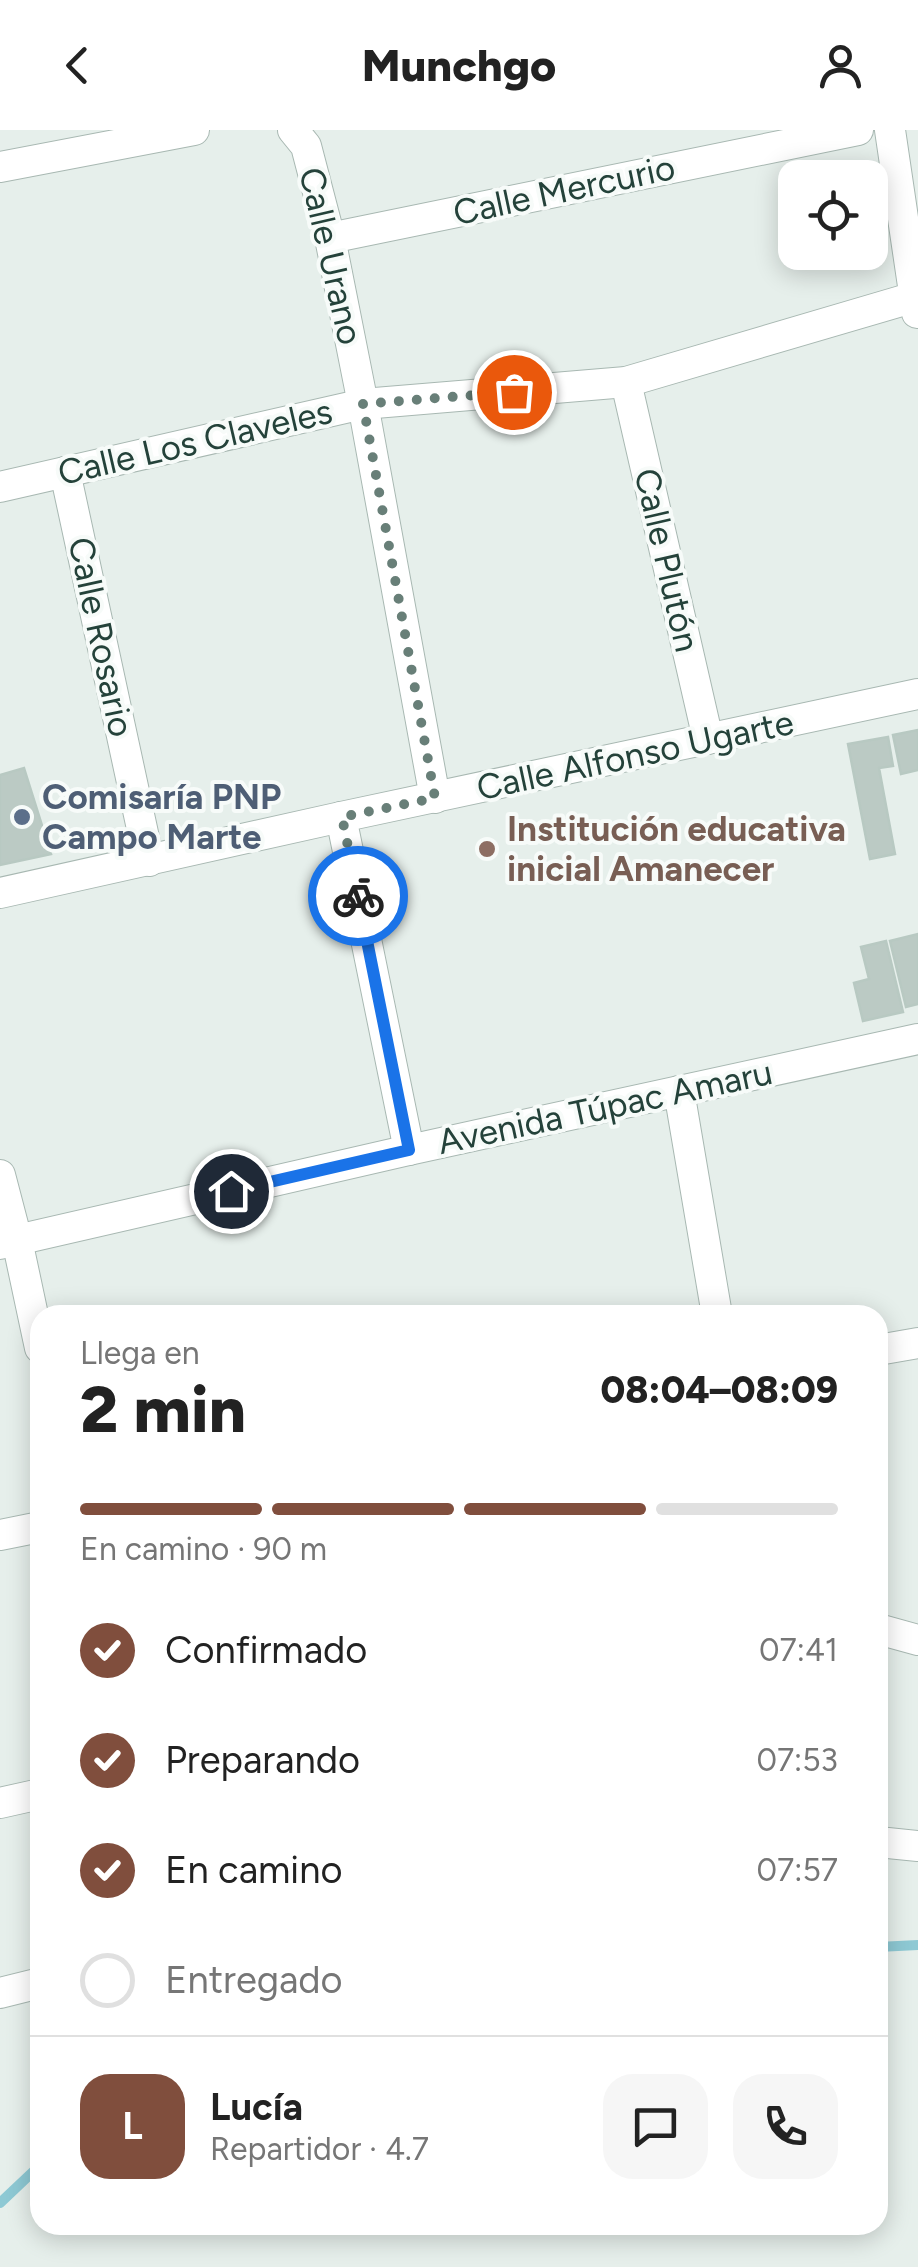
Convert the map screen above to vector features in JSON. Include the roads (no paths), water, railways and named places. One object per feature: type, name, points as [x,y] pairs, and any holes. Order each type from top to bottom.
[{"type":"street","points":[[0,168],[194,130]]},
{"type":"street","name":"Calle Urano","points":[[293,130],[306,146],[330,238],[435,798]]},
{"type":"street","name":"Calle Mercurio","points":[[330,238],[858,130]]},
{"type":"street","points":[[890,130],[916,303]]},
{"type":"street","name":"Calle Los Claveles","points":[[0,487],[363,404],[626,382],[916,303]]},
{"type":"street","name":"Calle Plutón","points":[[626,382],[708,739]]},
{"type":"street","name":"Calle Rosario","points":[[65,472],[149,861]]},
{"type":"street","name":"Calle Alfonso Ugarte","points":[[0,892],[918,694]]},
{"type":"street","points":[[342,817],[409,1150]]},
{"type":"street","name":"Avenida Túpac Amaru","points":[[8,1242],[918,1039]]},
{"type":"street","points":[[679,1091],[715,1305]]},
{"type":"street","points":[[0,1175],[8,1242],[30,1315]]},
{"type":"street","points":[[888,1348],[918,1342]]},
{"type":"street","points":[[0,1535],[30,1528]]},
{"type":"street","points":[[888,1632],[918,1640]]},
{"type":"street","points":[[0,1803],[30,1796]]},
{"type":"street","points":[[888,1843],[918,1846]]},
{"type":"street","points":[[0,1993],[30,1986]]},
{"type":"waterway","points":[[888,1946],[918,1945]]},
{"type":"waterway","points":[[0,2203],[30,2174]]},
{"type":"place","name":"Comisaría PNP Campo Marte","points":[[22,817]]},
{"type":"place","name":"Institución educativa inicial Amanecer","points":[[487,849]]}]
